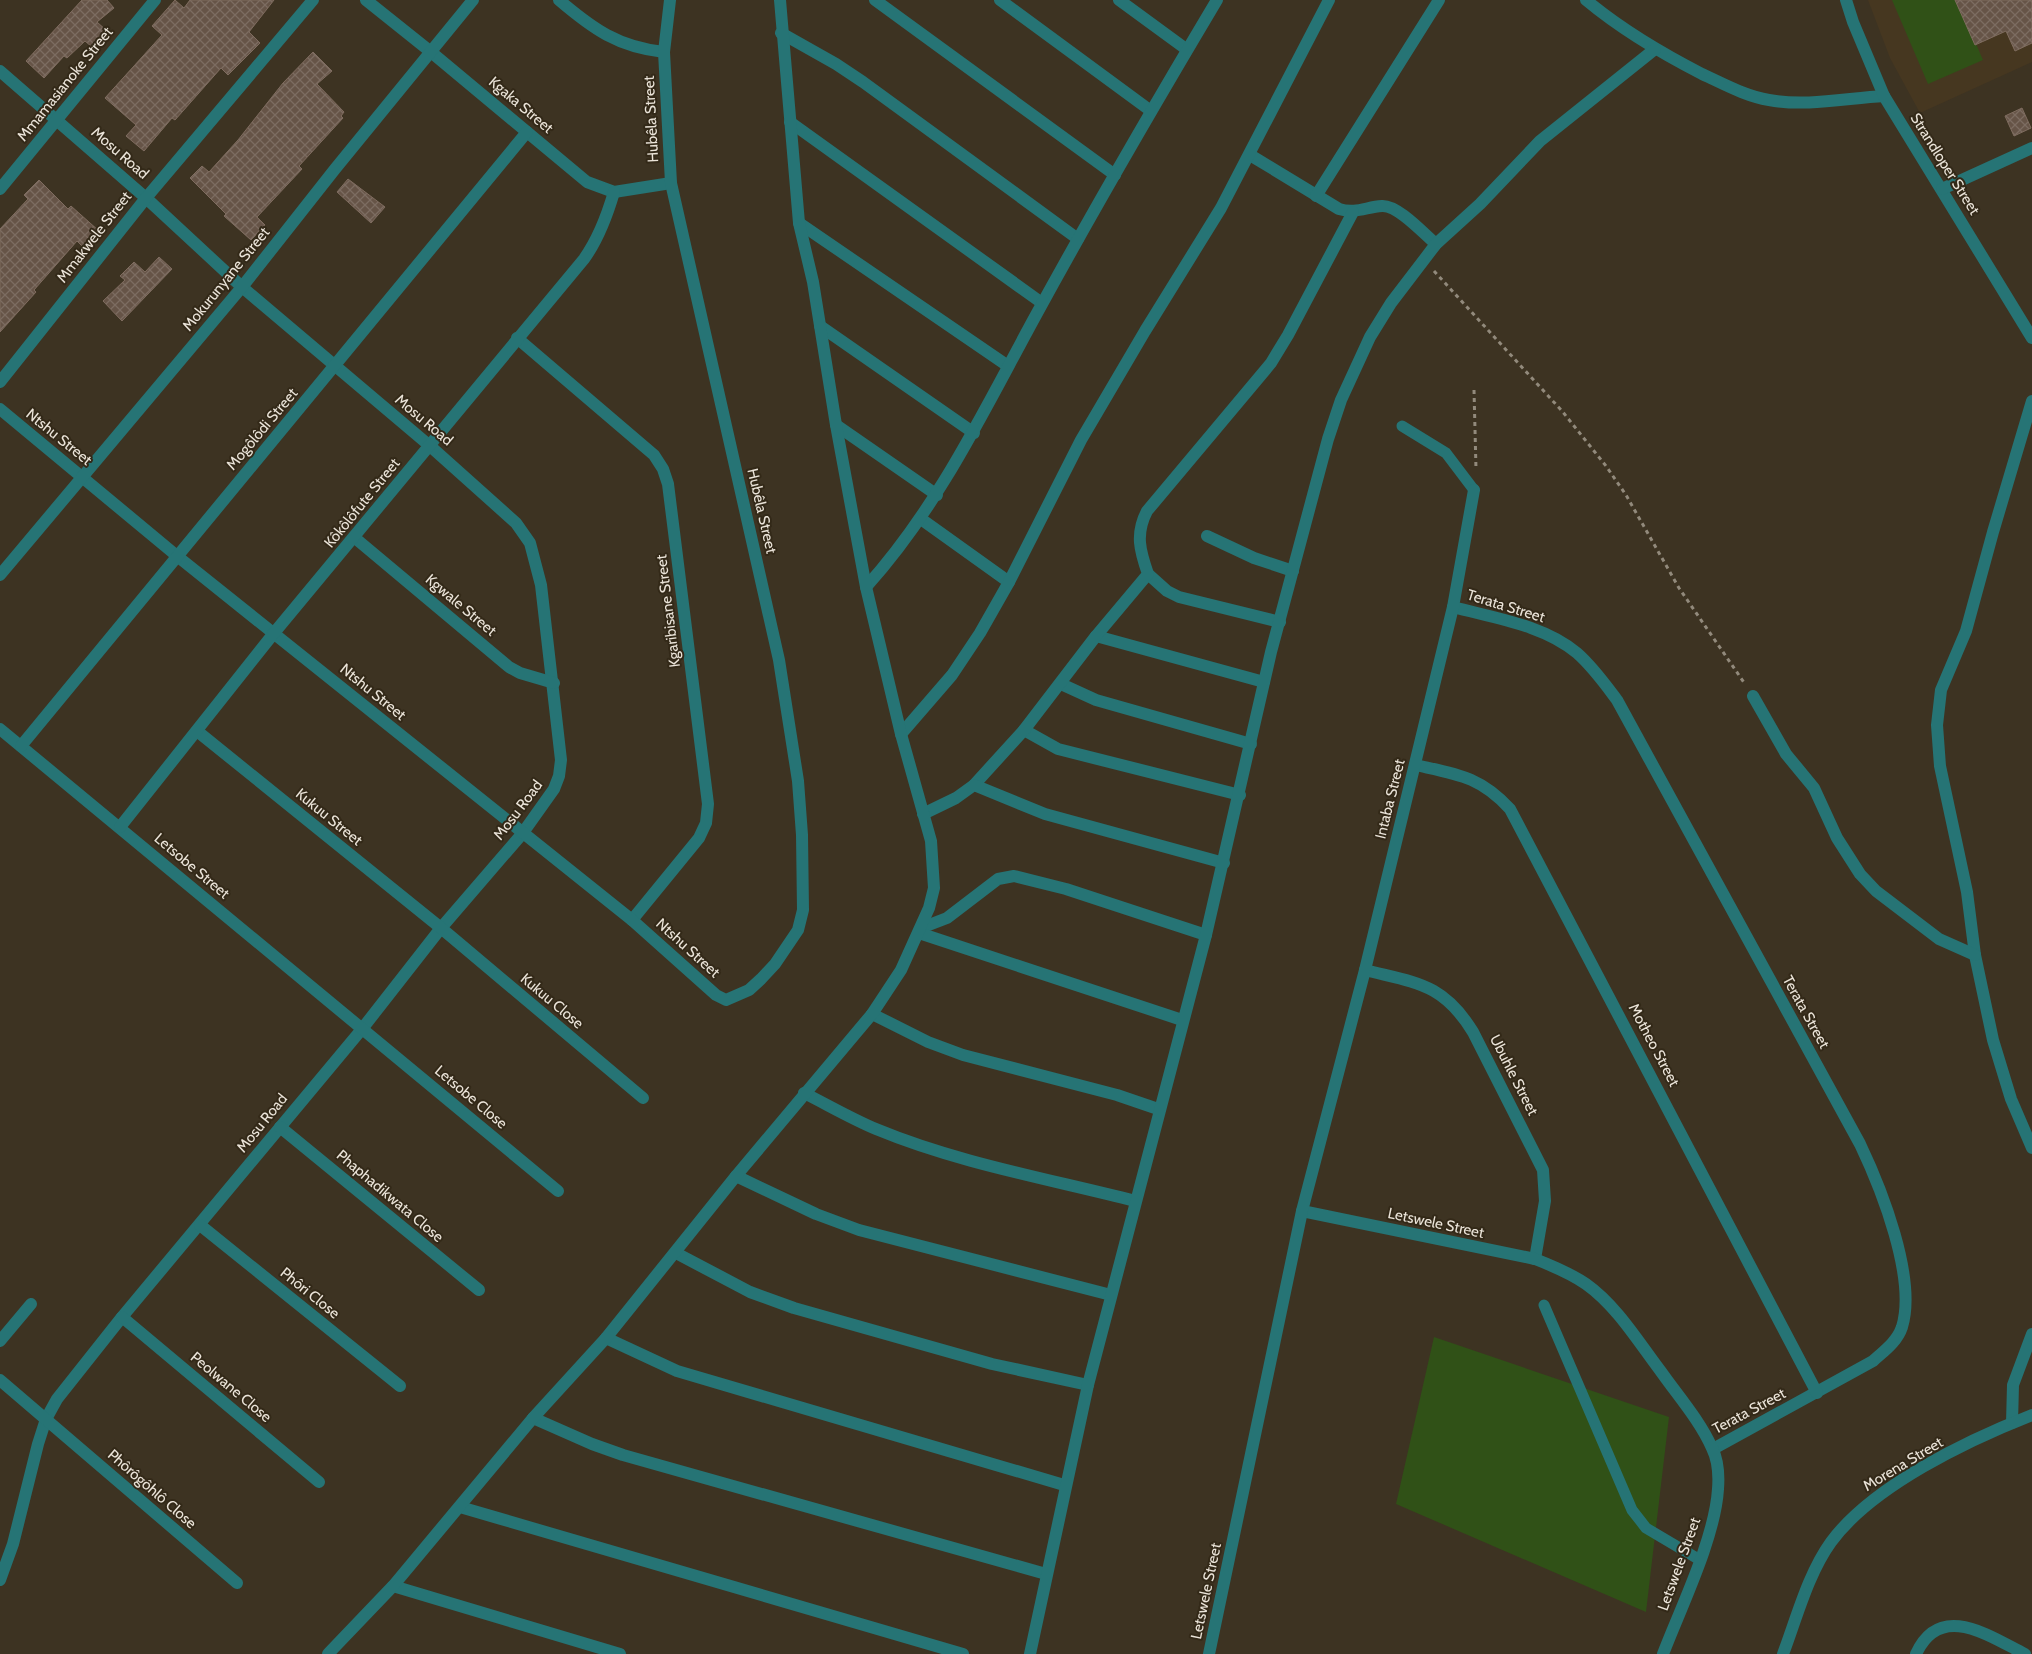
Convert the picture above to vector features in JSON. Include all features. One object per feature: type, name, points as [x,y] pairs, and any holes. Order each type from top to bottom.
[{"type":"street","name":"Mmamasianoke Street","points":[[0,189],[155,0]]},
{"type":"street","name":"Mmakwele Street","points":[[0,382],[146,198],[313,0]]},
{"type":"street","name":"Kgaka Street","points":[[366,0],[432,52],[588,182],[614,192]]},
{"type":"street","name":"Mokurunyane Street","points":[[0,575],[81,476],[242,288],[335,169],[473,0]]},
{"type":"street","points":[[559,0],[608,37],[642,49],[664,52]]},
{"type":"street","name":"Hubêla Street","points":[[670,0],[664,52],[671,183],[779,660],[798,781],[802,836],[803,910],[798,930],[775,964],[761,979],[749,990],[726,1000]]},
{"type":"street","points":[[328,1654],[393,1586],[533,1418],[606,1338],[804,1093],[872,1014],[901,970],[920,931],[934,888],[930,841],[924,814],[901,734],[866,587],[836,425],[813,282],[799,223],[781,33],[780,0]]},
{"type":"street","points":[[875,0],[1115,175]]},
{"type":"street","points":[[1000,0],[1151,111]]},
{"type":"street","points":[[1120,0],[1186,49]]},
{"type":"street","points":[[866,587],[921,519],[937,495],[974,433],[1008,366],[1078,239],[1186,49],[1217,0]]},
{"type":"street","points":[[901,734],[952,675],[980,633],[1010,582],[1082,440],[1145,331],[1201,243],[1250,155],[1329,0]]},
{"type":"street","points":[[1316,196],[1439,0]]},
{"type":"street","points":[[1586,0],[1655,50],[1726,86],[1752,96],[1771,101],[1799,102],[1884,96]]},
{"type":"street","name":"Strandloper Street","points":[[1846,0],[1853,22],[1884,96],[2028,322],[2032,338]]},
{"type":"street","points":[[781,33],[843,69],[1078,239]]},
{"type":"street","points":[[1030,1654],[1064,1485],[1088,1385],[1134,1201],[1206,935],[1240,794],[1264,682],[1328,439],[1344,392],[1370,337],[1391,303],[1436,244],[1480,204],[1540,141],[1655,50]]},
{"type":"street","name":"Mosu Road","points":[[0,70],[146,198],[242,288],[430,446],[516,523],[530,543],[541,585],[560,741],[559,776],[546,802],[522,834],[441,928],[362,1028],[200,1225],[75,1373],[46,1420],[38,1444],[13,1544],[0,1580]]},
{"type":"street","points":[[790,122],[1042,303]]},
{"type":"street","name":"Mogôlôdi Street","points":[[21,746],[527,132]]},
{"type":"street","points":[[1942,189],[2032,148]]},
{"type":"street","points":[[1250,155],[1339,209],[1353,212],[1376,207],[1389,207],[1436,244]]},
{"type":"street","points":[[614,192],[671,183]]},
{"type":"street","name":"Kôkôlôfute Street","points":[[120,827],[274,633],[355,538],[595,243],[614,192]]},
{"type":"street","points":[[1280,622],[1179,597],[1167,591],[1148,574],[1139,546],[1138,534],[1147,511],[1271,363],[1288,336],[1353,212]]},
{"type":"street","points":[[799,223],[1008,366]]},
{"type":"street","points":[[820,326],[974,433]]},
{"type":"street","name":"Kgaribisane Street","points":[[517,338],[654,455],[663,469],[668,484],[708,804],[706,823],[699,838],[632,920]]},
{"type":"street","points":[[2032,401],[1992,532],[1966,631],[1945,679],[1938,705],[1937,746],[1967,892],[1975,955],[1999,1063],[2032,1148]]},
{"type":"street","name":"Ntshu Street","points":[[0,409],[177,556],[522,834],[632,920],[706,987],[726,1000]]},
{"type":"street","points":[[836,425],[937,495]]},
{"type":"street","name":"Intaba Street","points":[[1302,1212],[1415,766],[1453,607],[1474,490]]},
{"type":"street","points":[[921,519],[1010,582]]},
{"type":"street","points":[[1207,536],[1254,558],[1293,571]]},
{"type":"street","name":"Kgwale Street","points":[[355,538],[509,666],[520,673],[554,683]]},
{"type":"street","points":[[924,814],[956,798],[974,785],[1024,730],[1096,636],[1148,574]]},
{"type":"street","name":"Terata Street","points":[[1453,607],[1523,626],[1552,637],[1576,652],[1597,673],[1616,700],[1636,735],[1860,1144],[1880,1187],[1893,1226],[1905,1287],[1902,1328],[1892,1345],[1873,1361],[1713,1450]]},
{"type":"street","points":[[1096,636],[1264,682]]},
{"type":"street","points":[[1061,684],[1077,692],[1119,707],[1251,744]]},
{"type":"street","points":[[1753,696],[1786,754],[1814,788],[1837,838],[1860,874],[1876,891],[1939,939],[1975,955]]},
{"type":"street","name":"Letsobe Street","points":[[0,729],[362,1028]]},
{"type":"street","points":[[1024,730],[1058,749],[1240,794]]},
{"type":"street","name":"Kukuu Street","points":[[197,731],[441,928]]},
{"type":"street","name":"Motheo Street","points":[[1415,766],[1460,775],[1479,783],[1494,792],[1510,809],[1817,1393]]},
{"type":"street","points":[[974,785],[1045,814],[1224,863]]},
{"type":"street","points":[[920,931],[947,918],[998,879],[1014,876],[1066,889],[1206,935]]},
{"type":"street","name":"Kukuu Close","points":[[441,928],[643,1098]]},
{"type":"street","points":[[920,931],[1182,1020]]},
{"type":"street","name":"Ubuhle Street","points":[[1364,970],[1415,983],[1446,997],[1460,1011],[1473,1032],[1543,1170],[1545,1201],[1535,1259]]},
{"type":"street","points":[[872,1014],[928,1042],[963,1055],[1107,1092],[1158,1110]]},
{"type":"street","name":"Letsobe Close","points":[[362,1028],[558,1191]]},
{"type":"street","points":[[804,1093],[877,1129],[914,1143],[959,1157],[1134,1201]]},
{"type":"street","name":"Phaphadikwata Close","points":[[280,1127],[479,1290]]},
{"type":"street","points":[[736,1176],[816,1214],[859,1230],[1111,1295]]},
{"type":"street","name":"Letswele Street","points":[[1209,1654],[1302,1212],[1535,1259],[1562,1269],[1579,1279],[1607,1303],[1628,1328],[1689,1410],[1713,1450],[1717,1466],[1718,1489],[1716,1510],[1700,1560],[1663,1654]]},
{"type":"street","name":"Phôri Close","points":[[200,1225],[400,1386]]},
{"type":"street","points":[[676,1253],[750,1292],[794,1308],[992,1364],[1088,1385]]},
{"type":"street","points":[[0,1341],[31,1304]]},
{"type":"street","name":"Peolwane Close","points":[[122,1317],[319,1482]]},
{"type":"street","points":[[2025,1420],[2013,1385],[2032,1334]]},
{"type":"street","points":[[606,1338],[678,1371],[1064,1485]]},
{"type":"street","name":"Phôrôgôhlô Close","points":[[0,1380],[237,1583]]},
{"type":"street","points":[[533,1418],[584,1441],[623,1455],[1046,1574]]},
{"type":"street","name":"Morena Street","points":[[1783,1654],[1817,1565],[1830,1542],[1851,1518],[1880,1494],[1910,1475],[2025,1420]]},
{"type":"street","points":[[460,1507],[964,1654]]},
{"type":"street","points":[[393,1586],[620,1654]]},
{"type":"street","points":[[1916,1654],[1926,1637],[1937,1629],[1950,1625],[1963,1625],[1980,1631],[2025,1654]]},
{"type":"lane","points":[[1402,426],[1446,452],[1474,490]]},
{"type":"lane","points":[[1544,1305],[1632,1510],[1646,1528],[1700,1560]]},
{"type":"path","points":[[1424,260],[1562,411],[1606,466],[1626,495],[1679,588],[1753,696]]},
{"type":"path","points":[[1474,390],[1476,474],[1474,490]]},
{"type":"shaded area","points":[[1868,0],[2032,0],[2032,62],[1920,113],[1890,58]]},
{"type":"green space","points":[[1892,0],[1957,0],[1983,60],[1928,84]]},
{"type":"green space","points":[[1434,1337],[1669,1417],[1646,1612],[1396,1504]]},
{"type":"building","points":[[82,0],[107,0],[114,8],[97,22],[107,31],[92,47],[85,41],[67,58],[64,56],[44,78],[26,61]]},
{"type":"building","points":[[175,0],[184,8],[190,0],[274,0],[249,32],[260,43],[228,75],[221,68],[175,120],[172,118],[144,151],[126,136],[136,125],[105,98],[162,35],[152,26]]},
{"type":"building","points":[[1955,0],[2032,0],[2032,43],[2015,51],[2006,31],[1975,45]]},
{"type":"building","points":[[313,52],[332,71],[317,84],[344,112],[341,116],[343,118],[299,166],[302,169],[257,217],[265,225],[251,240],[224,216],[226,214],[190,178],[202,166],[209,172],[238,140],[283,83]]},
{"type":"building","points":[[2022,108],[2031,128],[2014,136],[2005,116]]},
{"type":"building","points":[[348,179],[385,207],[371,223],[337,192]]},
{"type":"building","points":[[39,180],[68,209],[71,206],[99,231],[84,248],[77,241],[34,290],[36,292],[0,332],[0,229],[28,199],[24,195]]},
{"type":"building","points":[[159,257],[172,269],[122,321],[103,301],[125,280],[120,276],[134,262],[145,272]]}]
